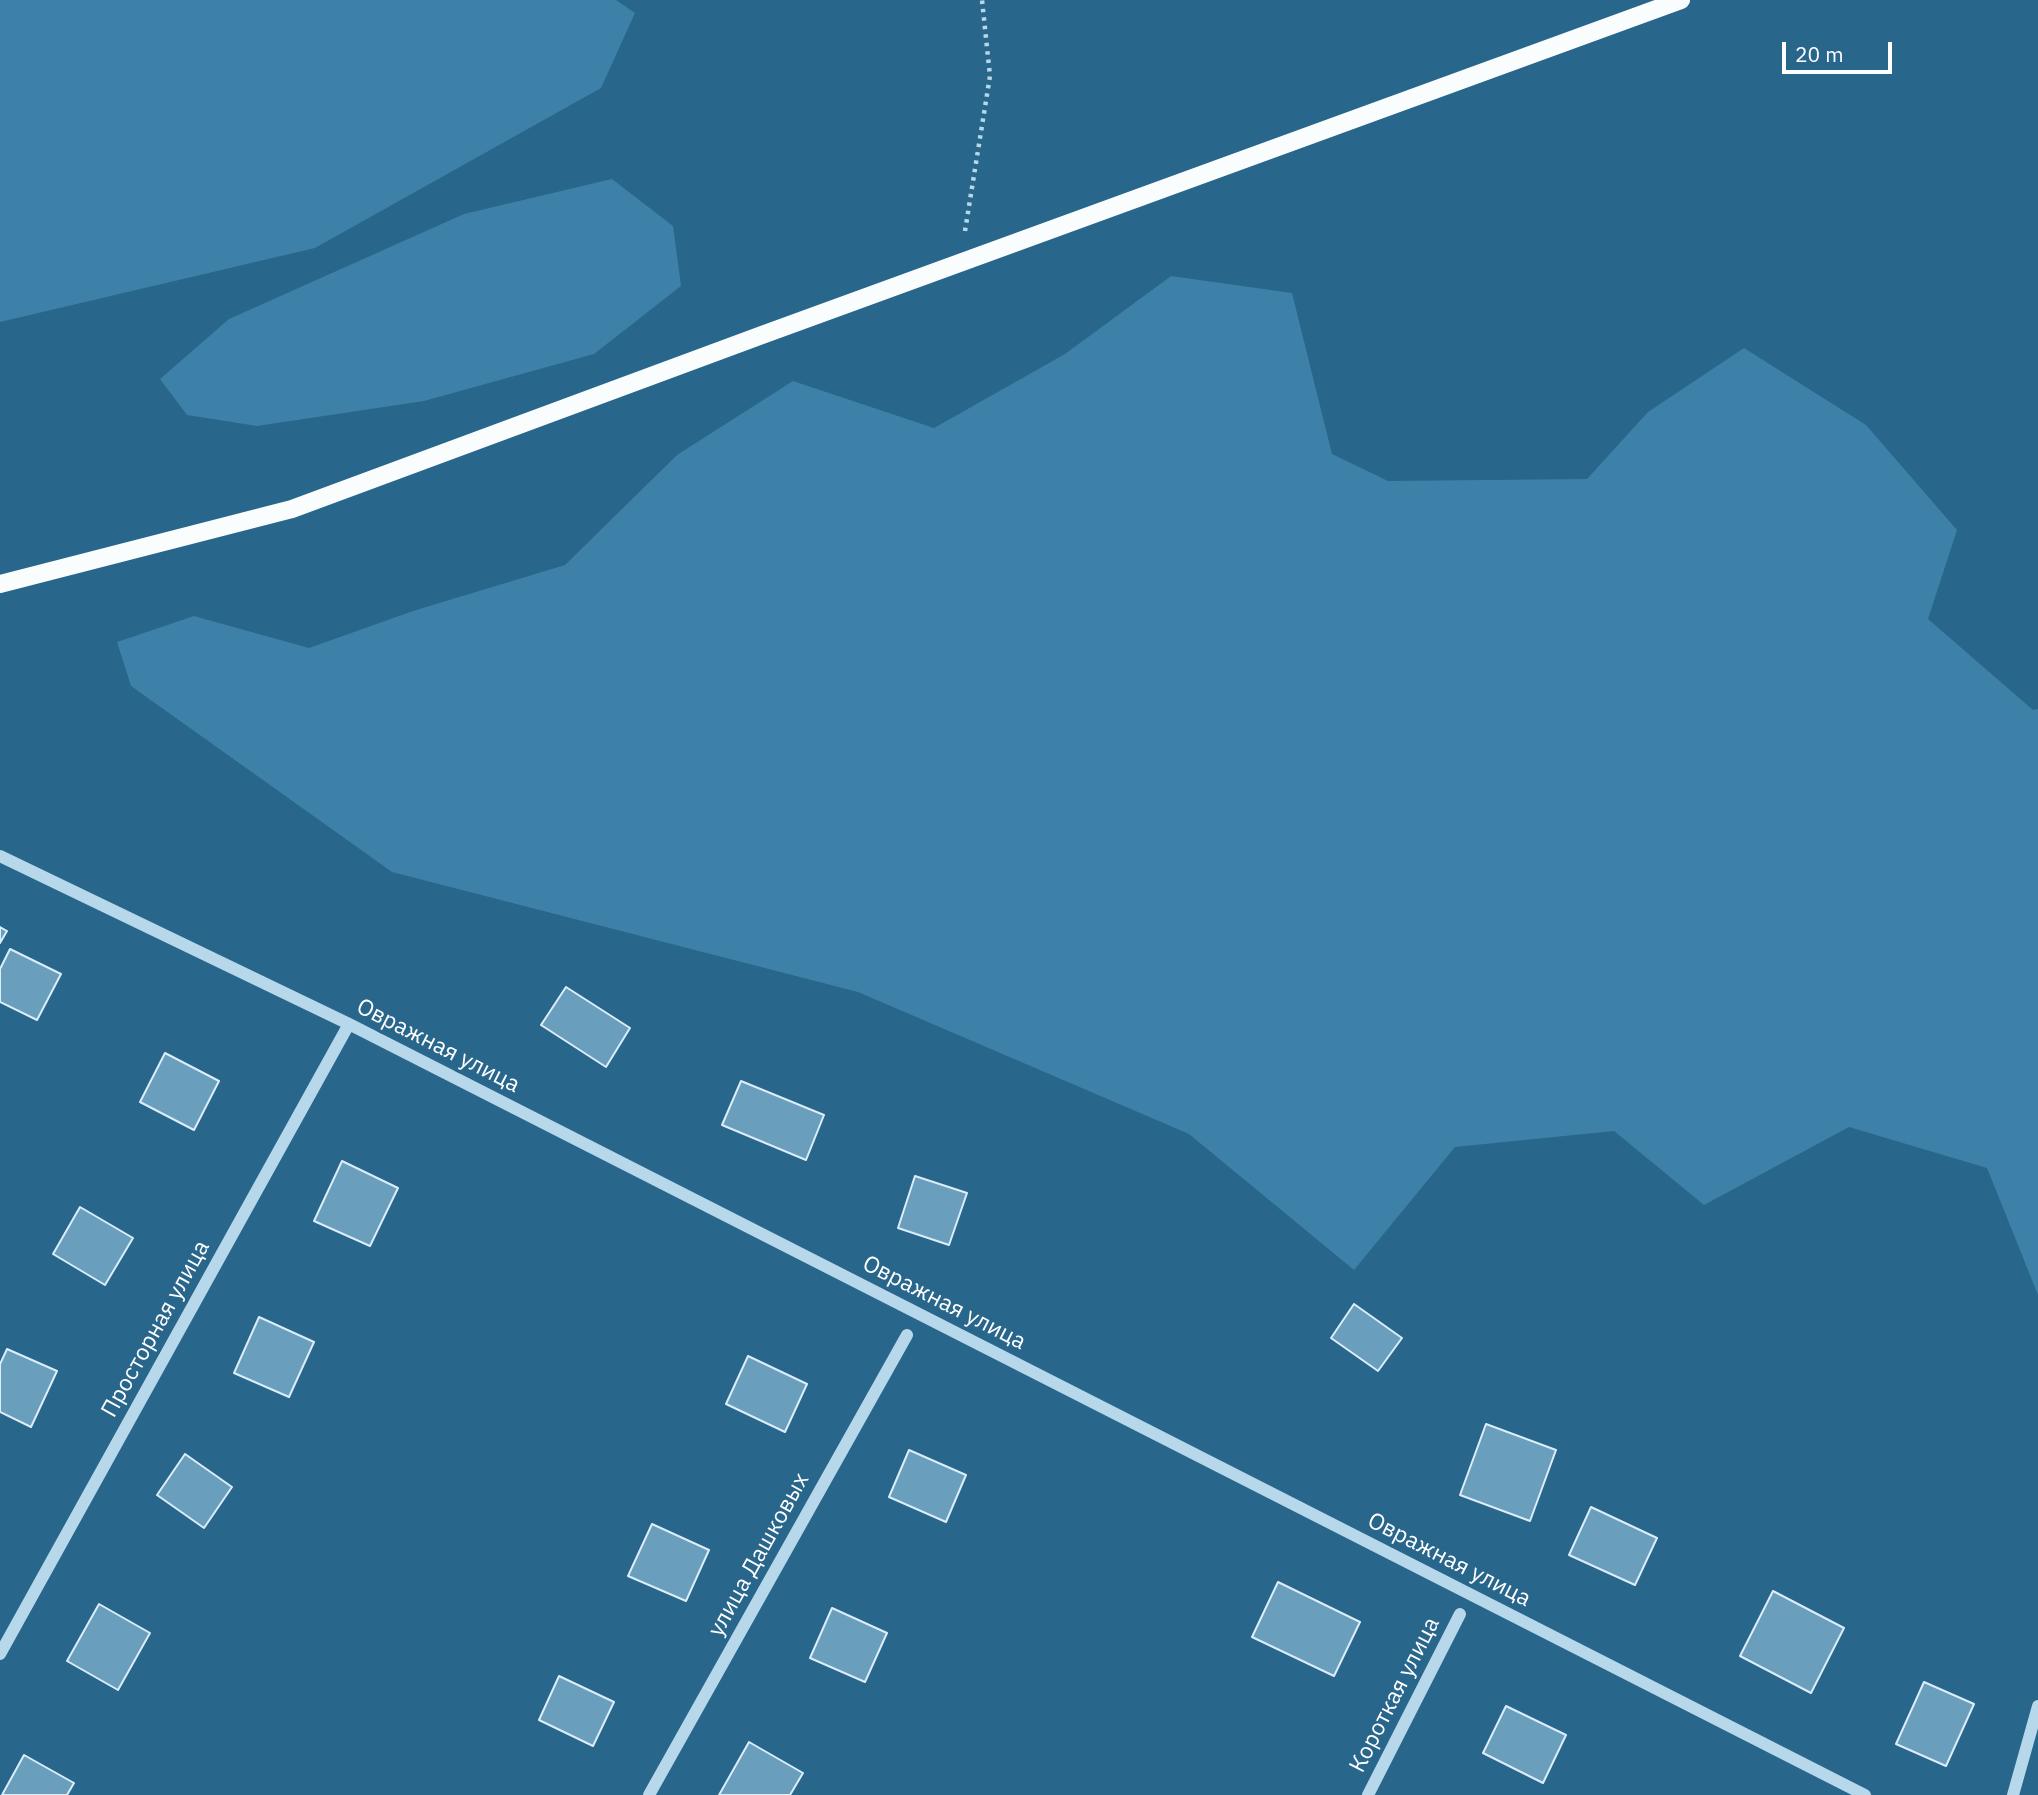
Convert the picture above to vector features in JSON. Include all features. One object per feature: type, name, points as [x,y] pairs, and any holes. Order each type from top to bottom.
[{"type":"main road","points":[[0,584],[292,509],[1681,0]]},
{"type":"street","name":"Овражная улица","points":[[0,856],[349,1024],[1865,1795]]},
{"type":"street","name":"Просторная улица","points":[[0,1654],[349,1024]]},
{"type":"street","name":"улица Дашковых","points":[[649,1795],[906,1335]]},
{"type":"street","name":"Короткая улица","points":[[1368,1795],[1460,1614]]},
{"type":"street","points":[[2013,1795],[2038,1706]]},
{"type":"path","points":[[960,262],[990,76],[982,0]]},
{"type":"shaded area","points":[[0,0],[616,0],[635,13],[601,88],[315,248],[0,322]]},
{"type":"shaded area","points":[[612,179],[673,226],[681,286],[594,354],[424,401],[257,426],[187,415],[160,379],[229,319],[464,214]]},
{"type":"shaded area","points":[[1171,276],[1292,293],[1332,454],[1388,481],[1587,479],[1648,412],[1744,348],[1866,425],[1957,530],[1928,619],[2033,710],[2038,709],[2038,1295],[1987,1168],[1849,1127],[1704,1205],[1614,1131],[1455,1147],[1354,1270],[1189,1134],[858,992],[392,872],[131,686],[117,642],[194,616],[309,648],[413,611],[565,565],[677,455],[793,381],[934,428],[1065,354]]},
{"type":"building","points":[[0,927],[7,931],[0,943]]},
{"type":"building","points":[[10,949],[61,974],[37,1020],[0,1002],[0,969]]},
{"type":"building","points":[[566,987],[630,1028],[606,1067],[541,1025]]},
{"type":"building","points":[[165,1053],[219,1081],[194,1130],[140,1102]]},
{"type":"building","points":[[741,1081],[824,1115],[806,1160],[722,1125]]},
{"type":"building","points":[[342,1161],[398,1188],[370,1246],[314,1221]]},
{"type":"building","points":[[915,1176],[967,1193],[949,1245],[898,1228]]},
{"type":"building","points":[[80,1207],[133,1238],[105,1285],[53,1254]]},
{"type":"building","points":[[1354,1304],[1402,1338],[1378,1371],[1331,1338]]},
{"type":"building","points":[[259,1317],[314,1342],[289,1397],[234,1373]]},
{"type":"building","points":[[7,1349],[57,1371],[31,1427],[0,1412],[0,1364]]},
{"type":"building","points":[[748,1356],[807,1384],[785,1432],[726,1404]]},
{"type":"building","points":[[1486,1424],[1556,1450],[1530,1521],[1460,1495]]},
{"type":"building","points":[[909,1450],[966,1475],[946,1522],[889,1497]]},
{"type":"building","points":[[185,1454],[232,1487],[204,1528],[157,1495]]},
{"type":"building","points":[[1591,1507],[1657,1538],[1635,1585],[1569,1555]]},
{"type":"building","points":[[652,1524],[709,1550],[686,1601],[628,1576]]},
{"type":"building","points":[[1278,1582],[1360,1622],[1334,1676],[1252,1637]]},
{"type":"building","points":[[1773,1591],[1844,1628],[1811,1693],[1740,1656]]},
{"type":"building","points":[[99,1604],[150,1633],[118,1690],[67,1661]]},
{"type":"building","points":[[832,1608],[887,1633],[865,1682],[810,1658]]},
{"type":"building","points":[[559,1676],[614,1702],[593,1746],[539,1720]]},
{"type":"building","points":[[1924,1682],[1974,1704],[1946,1766],[1896,1744]]},
{"type":"building","points":[[1506,1706],[1566,1735],[1543,1783],[1483,1753]]},
{"type":"building","points":[[749,1742],[803,1773],[790,1795],[719,1795]]},
{"type":"building","points":[[24,1755],[74,1783],[67,1795],[2,1795]]}]
